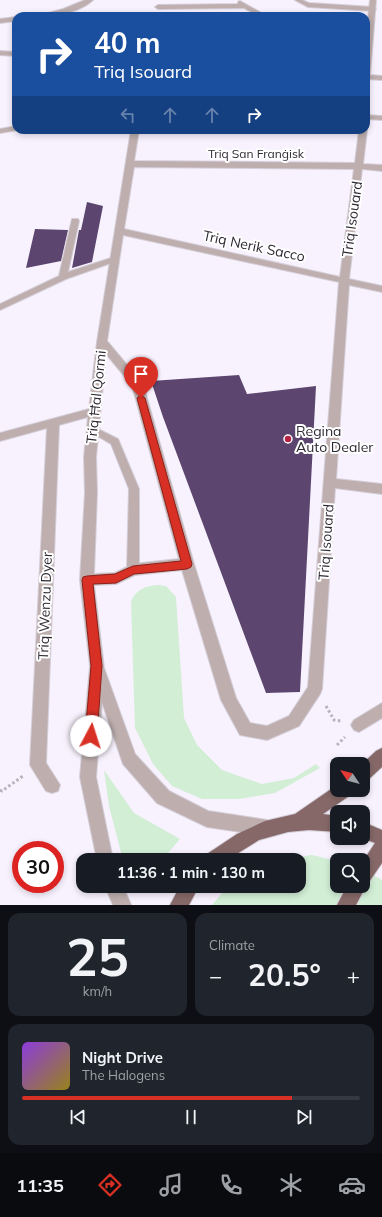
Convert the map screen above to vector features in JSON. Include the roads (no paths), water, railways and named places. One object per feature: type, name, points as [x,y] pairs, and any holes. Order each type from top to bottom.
[{"type":"highway","points":[[370,767],[382,756]]},
{"type":"highway","points":[[300,822],[334,797]]},
{"type":"highway","points":[[223,853],[239,841],[267,828],[300,822],[330,824]]},
{"type":"highway","points":[[370,833],[382,838]]},
{"type":"highway","points":[[370,866],[382,848]]},
{"type":"highway","points":[[179,905],[186,893]]},
{"type":"highway","points":[[346,905],[353,893]]},
{"type":"street","points":[[64,12],[81,2],[90,0]]},
{"type":"street","points":[[236,0],[257,12]]},
{"type":"street","points":[[370,25],[373,0]]},
{"type":"street","points":[[157,4],[246,6]]},
{"type":"street","points":[[0,21],[12,20]]},
{"type":"street","points":[[370,76],[382,78]]},
{"type":"street","points":[[370,117],[382,118]]},
{"type":"street","points":[[0,131],[12,129]]},
{"type":"street","name":"Triq Ħal Qormi","points":[[104,853],[88,777],[97,666],[87,580],[91,493],[90,457],[102,342],[134,134]]},
{"type":"street","name":"Triq Isouard","points":[[102,342],[137,384],[187,564],[229,700],[245,730],[266,733],[294,721],[315,689],[344,280],[363,134]]},
{"type":"street","name":"Triq San Franġisk","points":[[130,164],[359,166],[382,168]]},
{"type":"street","name":"Triq Nerik Sacco","points":[[120,231],[382,289]]},
{"type":"street","points":[[0,437],[94,412]]},
{"type":"street","name":"Triq Wenzu Dyer","points":[[52,785],[38,765],[53,422]]},
{"type":"street","points":[[330,483],[382,489]]},
{"type":"street","points":[[87,580],[116,578],[133,570],[187,564]]},
{"type":"street","name":"Triq Ħal Qormi","points":[[97,666],[129,759],[163,797],[207,820],[267,828]]},
{"type":"street","points":[[359,725],[382,710]]},
{"type":"street","points":[[117,893],[122,905]]},
{"type":"lane","points":[[298,0],[308,5],[372,9]]},
{"type":"lane","points":[[0,53],[12,54]]},
{"type":"lane","points":[[63,277],[75,221]]},
{"type":"lane","points":[[0,307],[63,277],[114,259]]},
{"type":"lane","points":[[92,429],[115,442],[134,489],[133,570]]},
{"type":"place","name":"Regina Auto Dealer","points":[[288,439]]}]
